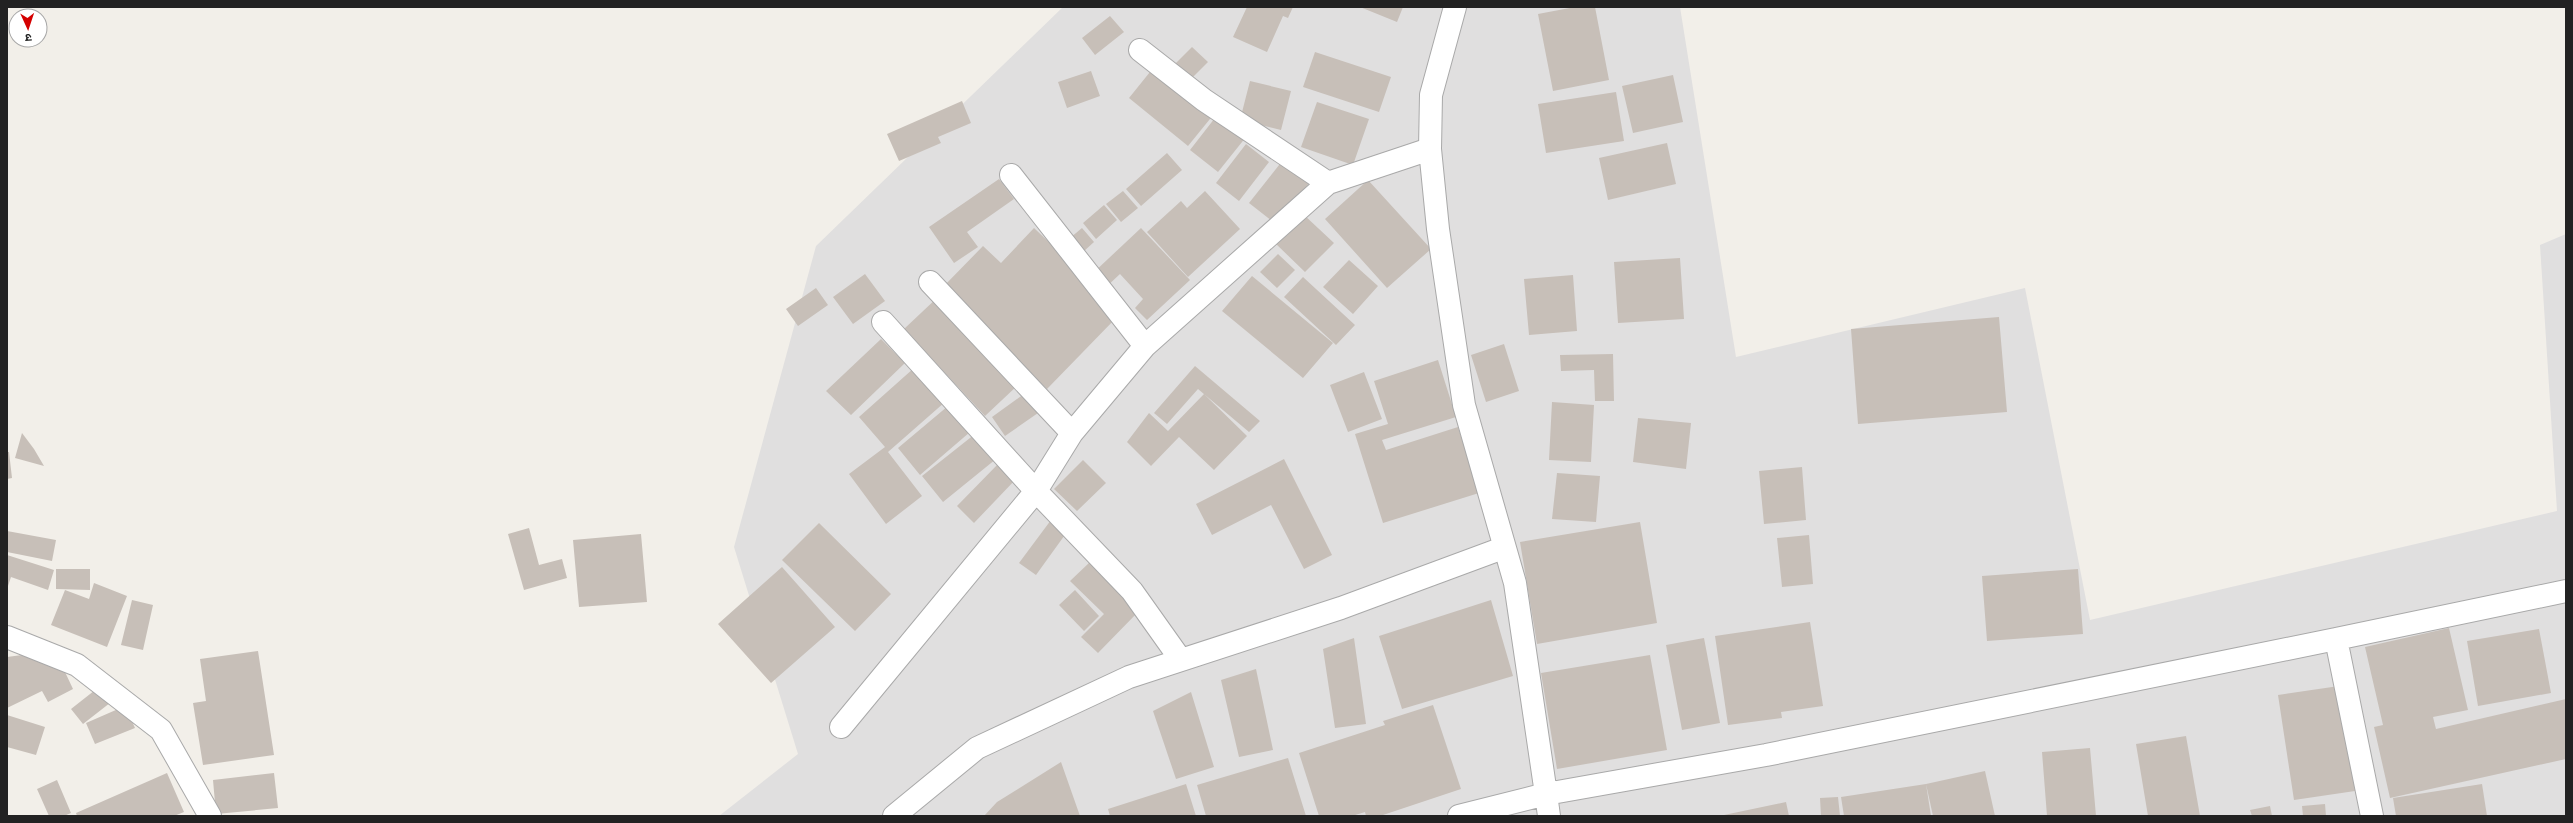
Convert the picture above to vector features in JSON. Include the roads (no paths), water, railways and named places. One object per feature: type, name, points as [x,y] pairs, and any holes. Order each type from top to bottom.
[{"type":"street","points":[[1455,7],[1431,95],[1430,149],[1438,229],[1464,405],[1514,583],[1550,816]]},
{"type":"street","points":[[1140,50],[1204,100],[1328,183]]},
{"type":"street","points":[[841,727],[1036,491],[1072,433],[1145,346],[1328,183],[1430,149]]},
{"type":"street","points":[[1011,175],[1145,346]]},
{"type":"street","points":[[930,282],[1072,433]]},
{"type":"street","points":[[883,322],[1036,491],[1132,592],[1181,660]]},
{"type":"street","points":[[894,816],[977,748],[1129,677],[1340,608],[1503,548]]},
{"type":"street","points":[[1459,816],[1546,794],[1766,755],[2336,639],[2566,590]]},
{"type":"street","points":[[7,637],[77,664],[161,730],[210,816]]},
{"type":"street","points":[[2336,639],[2372,816]]}]
